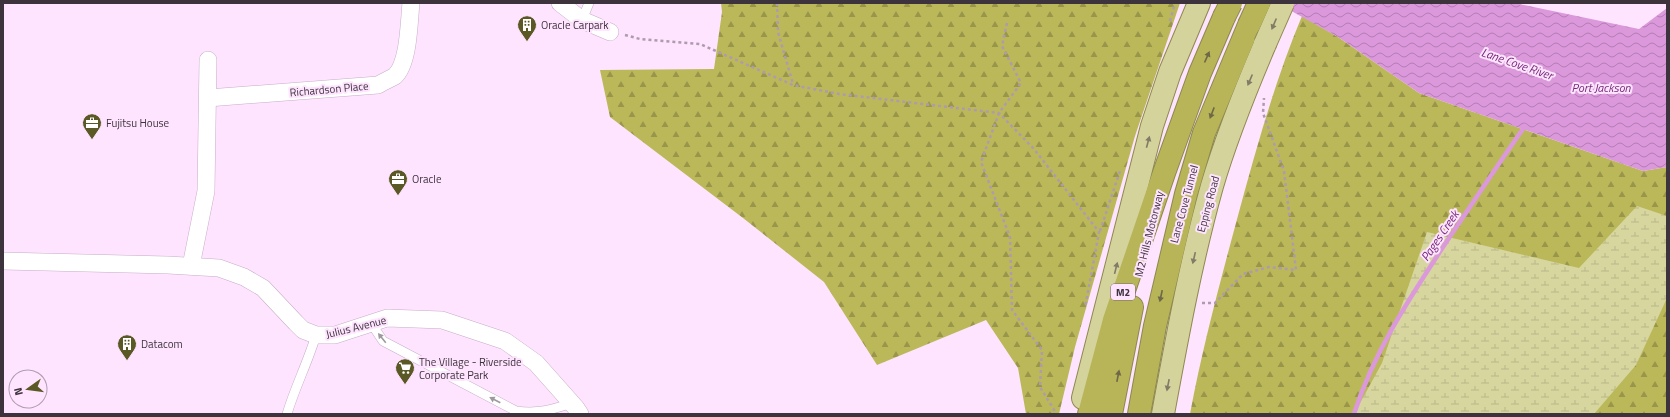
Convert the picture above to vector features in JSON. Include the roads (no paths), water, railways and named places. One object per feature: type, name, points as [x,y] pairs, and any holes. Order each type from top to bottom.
[{"type":"highway","name":"Lane Cove Tunnel","points":[[1138,414],[1155,326],[1186,194],[1204,133],[1259,3]]},
{"type":"highway","name":"M2","points":[[1088,414],[1114,320],[1164,172],[1200,73],[1227,10]]},
{"type":"highway","name":"M2 Hills Motorway","points":[[1110,414],[1142,262],[1164,172]]},
{"type":"main road","name":"Epping Road","points":[[1163,414],[1187,288],[1212,186],[1242,98],[1283,3]]},
{"type":"main road","points":[[1079,414],[1152,126],[1170,72],[1186,15]]},
{"type":"street","name":"Richardson Place","points":[[208,98],[378,85],[395,75],[404,58],[408,40],[411,3]]},
{"type":"street","points":[[560,3],[582,20],[610,32]]},
{"type":"street","points":[[191,266],[206,191],[208,60]]},
{"type":"street","name":"Julius Avenue","points":[[3,261],[219,268],[253,281],[264,288],[303,330],[316,336],[335,335],[387,318],[442,320],[505,340],[536,363],[576,408]]},
{"type":"lane","points":[[582,20],[589,3]]},
{"type":"lane","points":[[371,323],[383,341],[516,411],[530,413],[576,408]]},
{"type":"lane","points":[[287,414],[294,390],[310,356],[316,336]]},
{"type":"water","name":"Port Jackson","points":[[1277,3],[1514,3],[1639,29],[1667,8],[1667,167],[1643,171],[1419,93],[1338,37]]},
{"type":"waterway","name":"Pages Creek","points":[[1354,414],[1372,368],[1394,324],[1447,241],[1525,126]]},
{"type":"place","name":"Oracle Carpark","points":[[527,42]]},
{"type":"place","name":"Fujitsu House","points":[[92,140]]},
{"type":"place","name":"Oracle","points":[[398,196]]},
{"type":"place","name":"Datacom","points":[[127,361]]},
{"type":"place","name":"The Village - Riverside Corporate Park","points":[[405,385]]},
{"type":"water label","name":"Lane Cove River","points":[[1517,64]]}]
